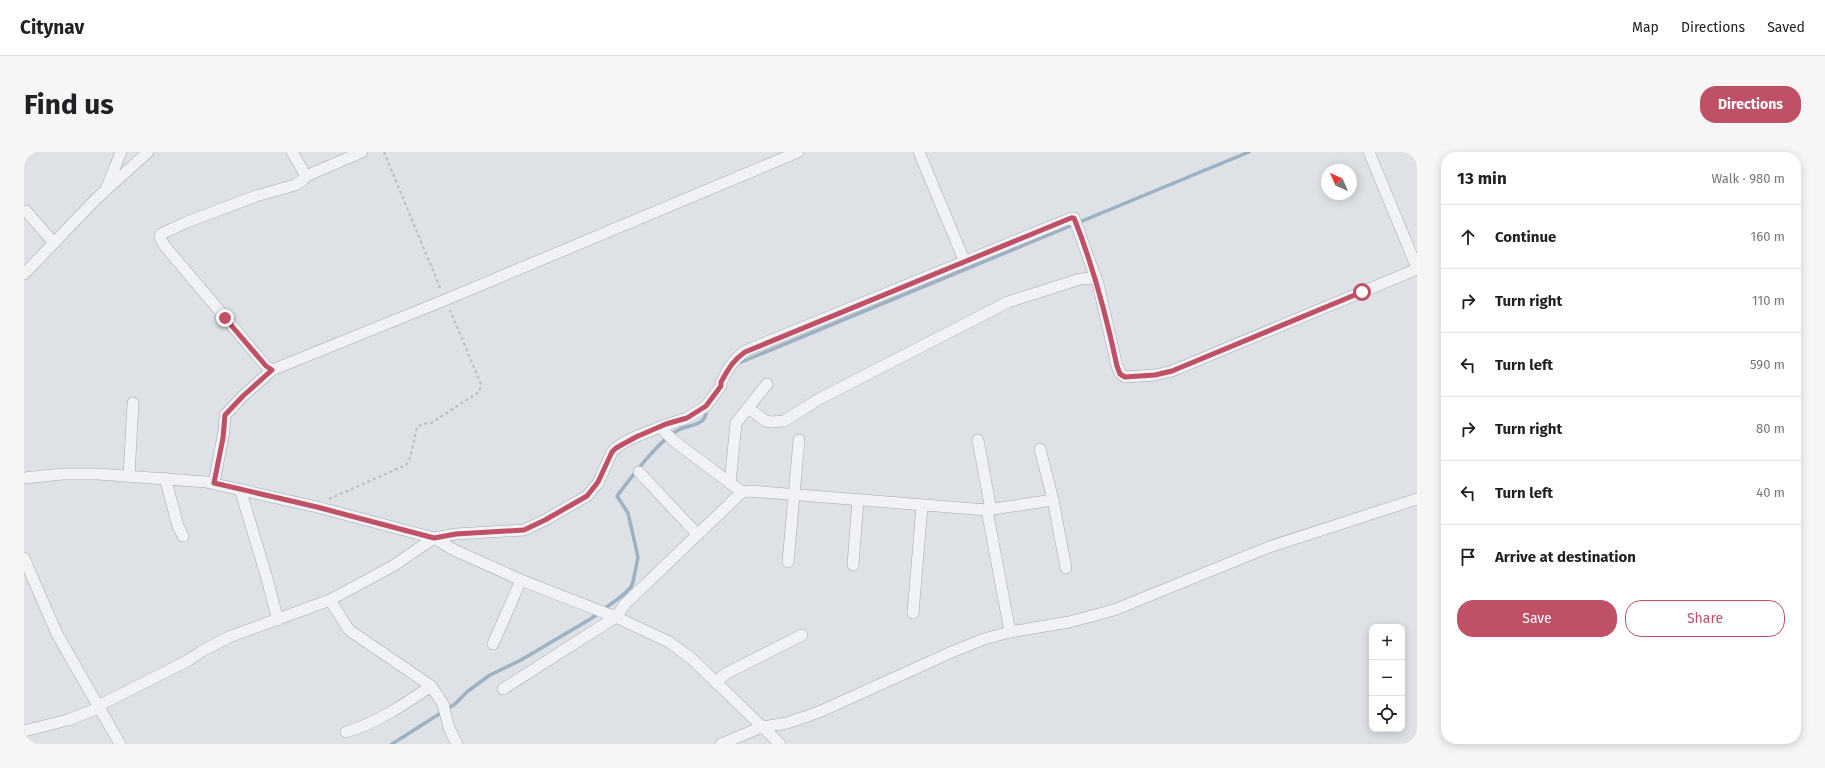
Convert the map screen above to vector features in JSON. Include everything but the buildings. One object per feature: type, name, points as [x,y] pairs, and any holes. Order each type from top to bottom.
[{"type":"street","points":[[106,190],[121,152]]},
{"type":"street","points":[[26,268],[54,243],[106,190],[148,152]]},
{"type":"street","points":[[292,152],[306,176]]},
{"type":"street","points":[[272,370],[266,366],[169,251],[160,237],[164,232],[187,222],[256,196],[294,185],[303,180],[306,176],[362,152]]},
{"type":"street","points":[[214,483],[223,438],[225,415],[243,396],[272,370],[445,300],[798,152]]},
{"type":"street","points":[[919,152],[964,260]]},
{"type":"street","points":[[24,731],[68,720],[98,707],[189,660],[218,642],[330,600],[393,566],[434,538],[456,534],[524,530],[545,520],[587,496],[598,482],[612,452],[616,448],[636,437],[662,429],[687,418],[706,406],[721,386],[721,382],[730,366],[737,357],[745,352],[964,260],[1071,218],[1074,218],[1079,230],[1096,278],[1104,304],[1117,366],[1120,374],[1125,377],[1155,375],[1172,371],[1417,268],[1368,152]]},
{"type":"street","points":[[26,211],[54,243]]},
{"type":"street","points":[[748,408],[766,421],[784,421],[819,399],[1008,302],[1080,279],[1096,278]]},
{"type":"street","points":[[730,483],[736,423],[767,384]]},
{"type":"street","points":[[129,476],[133,403]]},
{"type":"street","points":[[662,429],[674,441],[742,492]]},
{"type":"street","points":[[788,562],[799,440]]},
{"type":"street","points":[[978,440],[1010,632]]},
{"type":"street","points":[[1040,449],[1053,500],[1066,568]]},
{"type":"street","points":[[639,472],[698,535]]},
{"type":"street","points":[[24,478],[63,474],[98,474],[166,478],[214,483],[317,507],[434,538],[454,550],[521,580],[612,616],[669,642],[692,658],[780,744]]},
{"type":"street","points":[[166,478],[178,526],[183,536]]},
{"type":"street","points":[[240,489],[278,620]]},
{"type":"street","points":[[503,689],[612,616],[742,492],[750,490],[922,506],[989,510],[1053,500]]},
{"type":"street","points":[[721,744],[762,727],[787,723],[819,712],[984,639],[1010,632],[1069,622],[1114,610],[1269,547],[1417,499]]},
{"type":"street","points":[[853,565],[858,500]]},
{"type":"street","points":[[913,613],[922,506]]},
{"type":"street","points":[[24,558],[57,634],[120,744]]},
{"type":"street","points":[[493,644],[521,580]]},
{"type":"street","points":[[330,600],[349,630],[431,686],[443,704],[449,728],[457,744]]},
{"type":"street","points":[[716,682],[731,670],[802,635]]},
{"type":"street","points":[[346,732],[371,723],[431,686]]},
{"type":"path","points":[[317,507],[322,502],[406,465],[410,458],[417,427],[422,424],[431,423],[479,392],[481,384],[384,152]]},
{"type":"waterway","points":[[739,363],[1249,152]]},
{"type":"waterway","points":[[392,744],[455,704],[468,691],[490,675],[521,660],[592,618],[623,595],[631,587],[638,557],[628,513],[617,496],[638,468],[666,439],[683,428],[701,422],[706,413]]},
{"type":"route","points":[[225,318],[266,366],[272,370],[243,396],[225,415],[223,438],[214,483],[317,507],[434,538],[456,534],[524,530],[545,520],[587,496],[598,482],[612,452],[616,448],[636,437],[666,424],[687,418],[706,406],[721,386],[721,382],[730,366],[737,357],[745,352],[950,266],[1071,218],[1074,218],[1079,230],[1096,278],[1104,304],[1117,366],[1120,374],[1125,377],[1155,375],[1172,371],[1362,292]]}]
